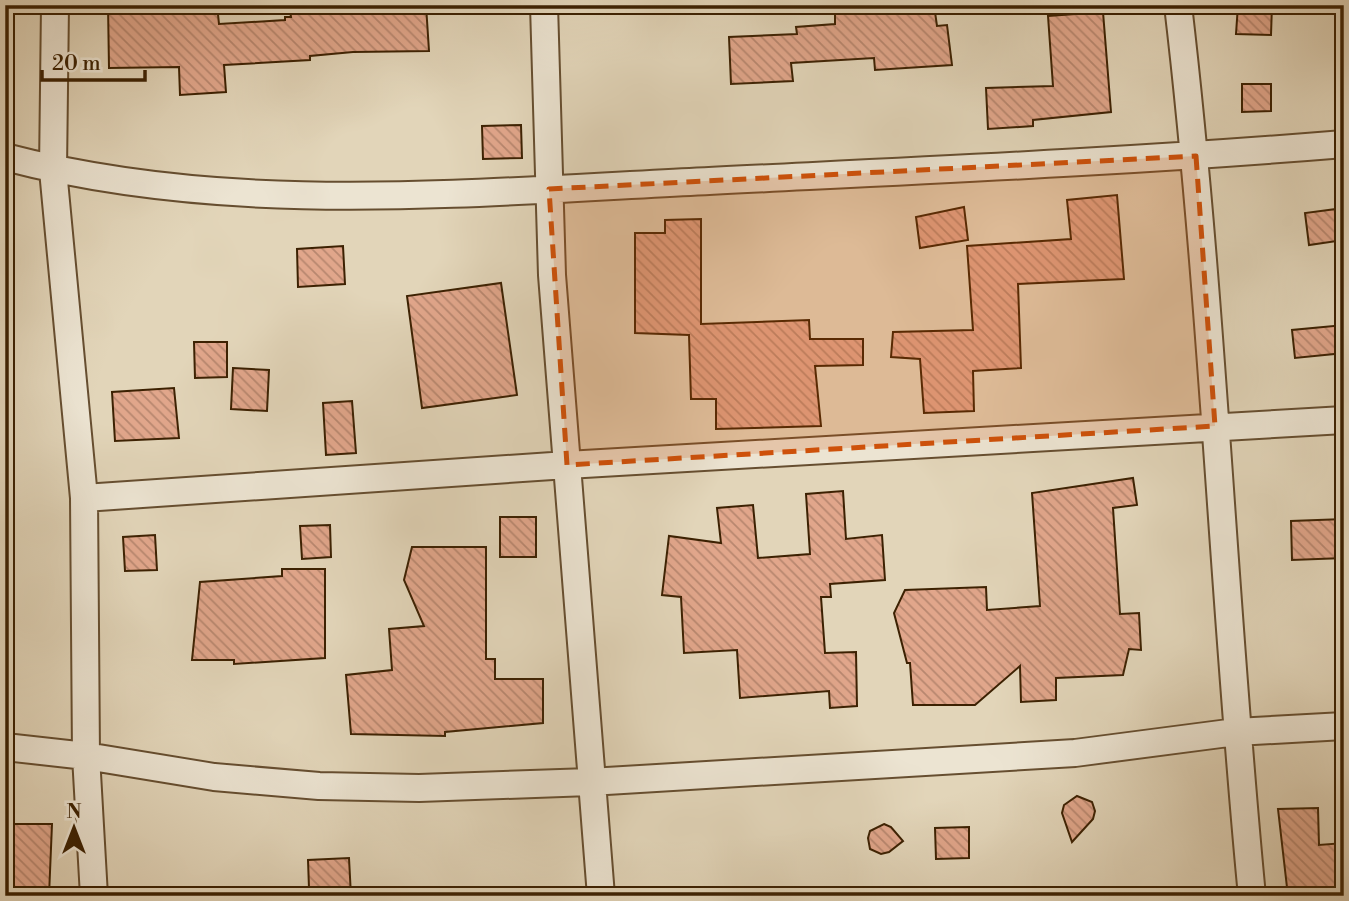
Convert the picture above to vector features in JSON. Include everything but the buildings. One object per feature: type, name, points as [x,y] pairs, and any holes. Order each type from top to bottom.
[{"type":"street","points":[[55,5],[53,170],[84,498],[86,756],[94,896]]},
{"type":"street","points":[[544,5],[551,275],[601,896]]},
{"type":"street","points":[[1178,5],[1196,156],[1237,732],[1252,896]]},
{"type":"street","points":[[5,157],[53,170],[163,188],[338,198],[1196,156],[1344,144]]},
{"type":"street","points":[[84,498],[567,465],[1344,419]]},
{"type":"street","points":[[5,747],[86,756],[214,777],[319,786],[419,788],[590,782],[1075,753],[1237,732],[1344,726]]},
{"type":"highlighted area","points":[[1196,156],[1215,426],[567,465],[549,189]]}]
